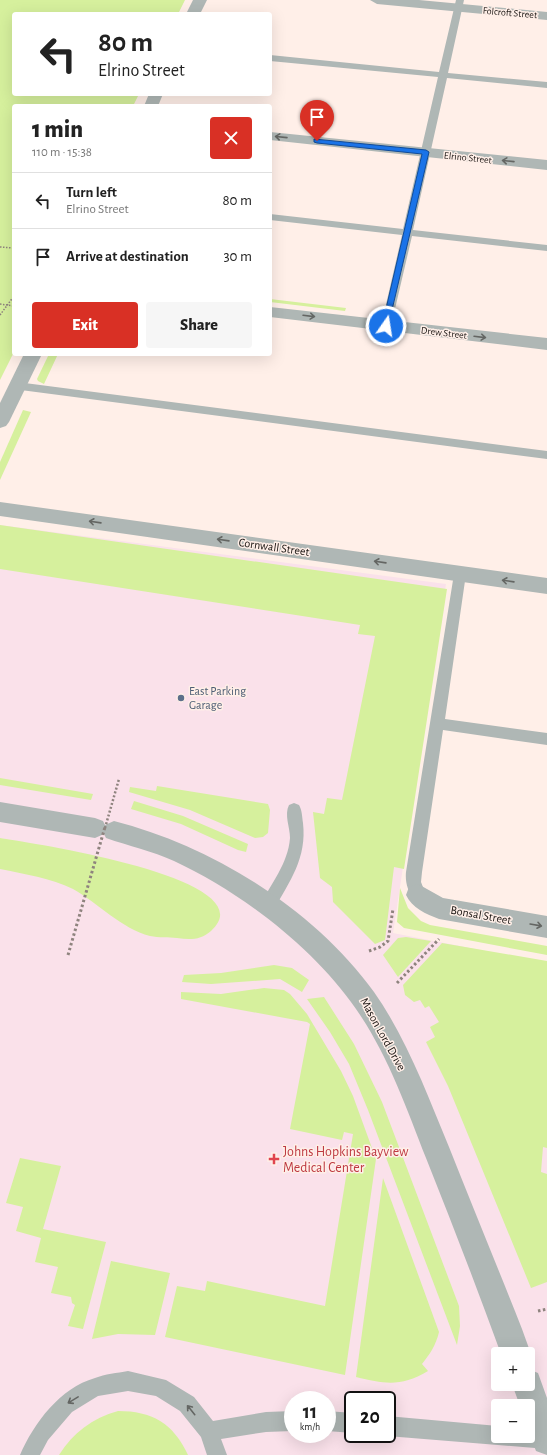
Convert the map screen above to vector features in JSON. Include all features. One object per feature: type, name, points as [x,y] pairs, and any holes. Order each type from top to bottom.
[{"type":"street","points":[[194,12],[200,0]]},
{"type":"street","name":"Folcroft Street","points":[[377,0],[460,4],[547,16]]},
{"type":"street","name":"Elrino Street","points":[[272,136],[547,165]]},
{"type":"street","name":"Drew Street","points":[[272,312],[547,344]]},
{"type":"street","points":[[0,422],[31,356]]},
{"type":"street","name":"Cornwall Street","points":[[0,509],[547,586]]},
{"type":"street","name":"Mason Lord Drive","points":[[0,812],[104,830],[164,847],[202,863],[237,884],[268,906],[302,933],[341,970],[366,1002],[380,1025],[408,1080],[513,1347]]},
{"type":"street","name":"Bonsal Street","points":[[418,895],[439,908],[547,927]]},
{"type":"street","points":[[530,1391],[547,1440]]},
{"type":"lane","points":[[386,326],[460,4]]},
{"type":"lane","points":[[272,58],[547,85]]},
{"type":"lane","points":[[272,217],[547,248]]},
{"type":"lane","points":[[17,386],[547,455]]},
{"type":"lane","points":[[418,895],[413,882],[414,872],[460,574]]},
{"type":"lane","points":[[436,723],[547,739]]},
{"type":"lane","points":[[268,906],[291,866],[297,838],[294,809]]},
{"type":"lane","points":[[30,1455],[41,1433],[65,1405],[95,1387],[128,1381],[159,1387],[186,1404],[209,1431],[217,1455]]},
{"type":"lane","points":[[209,1431],[266,1422],[284,1421]]},
{"type":"lane","points":[[396,1427],[491,1435]]},
{"type":"lane","points":[[535,1439],[547,1440]]},
{"type":"path","points":[[0,247],[12,248]]},
{"type":"path","points":[[0,315],[12,299]]},
{"type":"path","points":[[0,304],[12,306]]},
{"type":"path","points":[[68,955],[119,780]]},
{"type":"path","points":[[369,951],[380,947],[388,941],[394,901]]},
{"type":"path","points":[[397,983],[439,939]]},
{"type":"path","points":[[538,1311],[547,1308]]},
{"type":"shaded area","name":"Johns Hopkins Bayview Medical Center","points":[[0,525],[446,584],[393,933],[547,963],[547,1455],[0,1455]]},
{"type":"green space","points":[[0,0],[185,0],[179,12],[12,12],[12,96],[138,96],[134,104],[12,104],[12,356],[0,380]]},
{"type":"green space","points":[[272,299],[346,308],[345,311],[272,302]]},
{"type":"green space","points":[[48,356],[57,356],[44,384],[37,379]]},
{"type":"green space","points":[[23,410],[31,412],[0,480],[0,462]]},
{"type":"green space","points":[[0,525],[447,589],[404,869],[394,867],[385,940],[375,944],[333,902],[332,887],[320,878],[313,812],[324,814],[327,798],[342,800],[375,636],[358,634],[360,625],[0,569]]},
{"type":"green space","points":[[0,778],[93,794],[91,800],[0,785]]},
{"type":"green space","points":[[157,786],[268,804],[270,810],[268,833],[263,837],[255,838],[190,810],[129,792],[130,787],[156,791]]},
{"type":"green space","points":[[134,801],[183,816],[248,844],[246,852],[238,850],[181,824],[131,809]]},
{"type":"green space","points":[[0,838],[93,855],[137,866],[177,879],[206,895],[220,912],[211,931],[199,938],[186,939],[157,937],[140,933],[120,922],[65,885],[47,879],[0,869]]},
{"type":"green space","points":[[400,888],[408,908],[421,921],[430,925],[547,946],[547,955],[404,928],[397,922]]},
{"type":"green space","points":[[406,937],[431,941],[398,977],[383,955],[398,938]]},
{"type":"green space","points":[[442,943],[547,961],[547,1148],[543,1147],[541,1172],[547,1174],[547,1282],[531,1288],[448,1086],[426,1042],[435,1037],[430,1027],[439,1022],[429,1006],[425,1008],[420,1000],[414,1002],[405,995],[403,985]]},
{"type":"green space","points":[[274,965],[292,968],[309,980],[302,992],[280,979],[211,984],[182,982],[184,975],[221,973]]},
{"type":"green space","points":[[264,988],[284,990],[290,994],[307,1014],[341,1071],[353,1096],[376,1159],[345,1375],[165,1337],[177,1286],[205,1291],[207,1281],[325,1306],[353,1134],[344,1132],[342,1140],[290,1129],[310,1024],[307,1022],[181,999],[181,992],[221,994]]},
{"type":"green space","points":[[324,997],[354,1044],[382,1102],[459,1306],[460,1326],[457,1345],[368,1110],[349,1064],[330,1032],[307,999]]},
{"type":"green space","points":[[20,1158],[61,1166],[43,1229],[106,1242],[83,1329],[68,1326],[75,1305],[72,1303],[71,1297],[51,1293],[58,1267],[35,1262],[41,1238],[16,1231],[23,1207],[6,1203]]},
{"type":"green space","points":[[383,1178],[439,1332],[428,1357],[422,1364],[428,1371],[409,1380],[393,1383],[356,1377]]},
{"type":"green space","points":[[111,1261],[170,1273],[155,1335],[118,1334],[92,1339]]},
{"type":"green space","points":[[118,1411],[141,1413],[160,1421],[176,1435],[188,1455],[59,1455],[70,1440],[84,1427],[100,1418]]},
{"type":"place","name":"East Parking Garage","points":[[181,698]]},
{"type":"place","name":"Johns Hopkins Bayview Medical Center","points":[[274,1159]]},
{"type":"route","points":[[317,141],[426,152],[386,326]]}]
